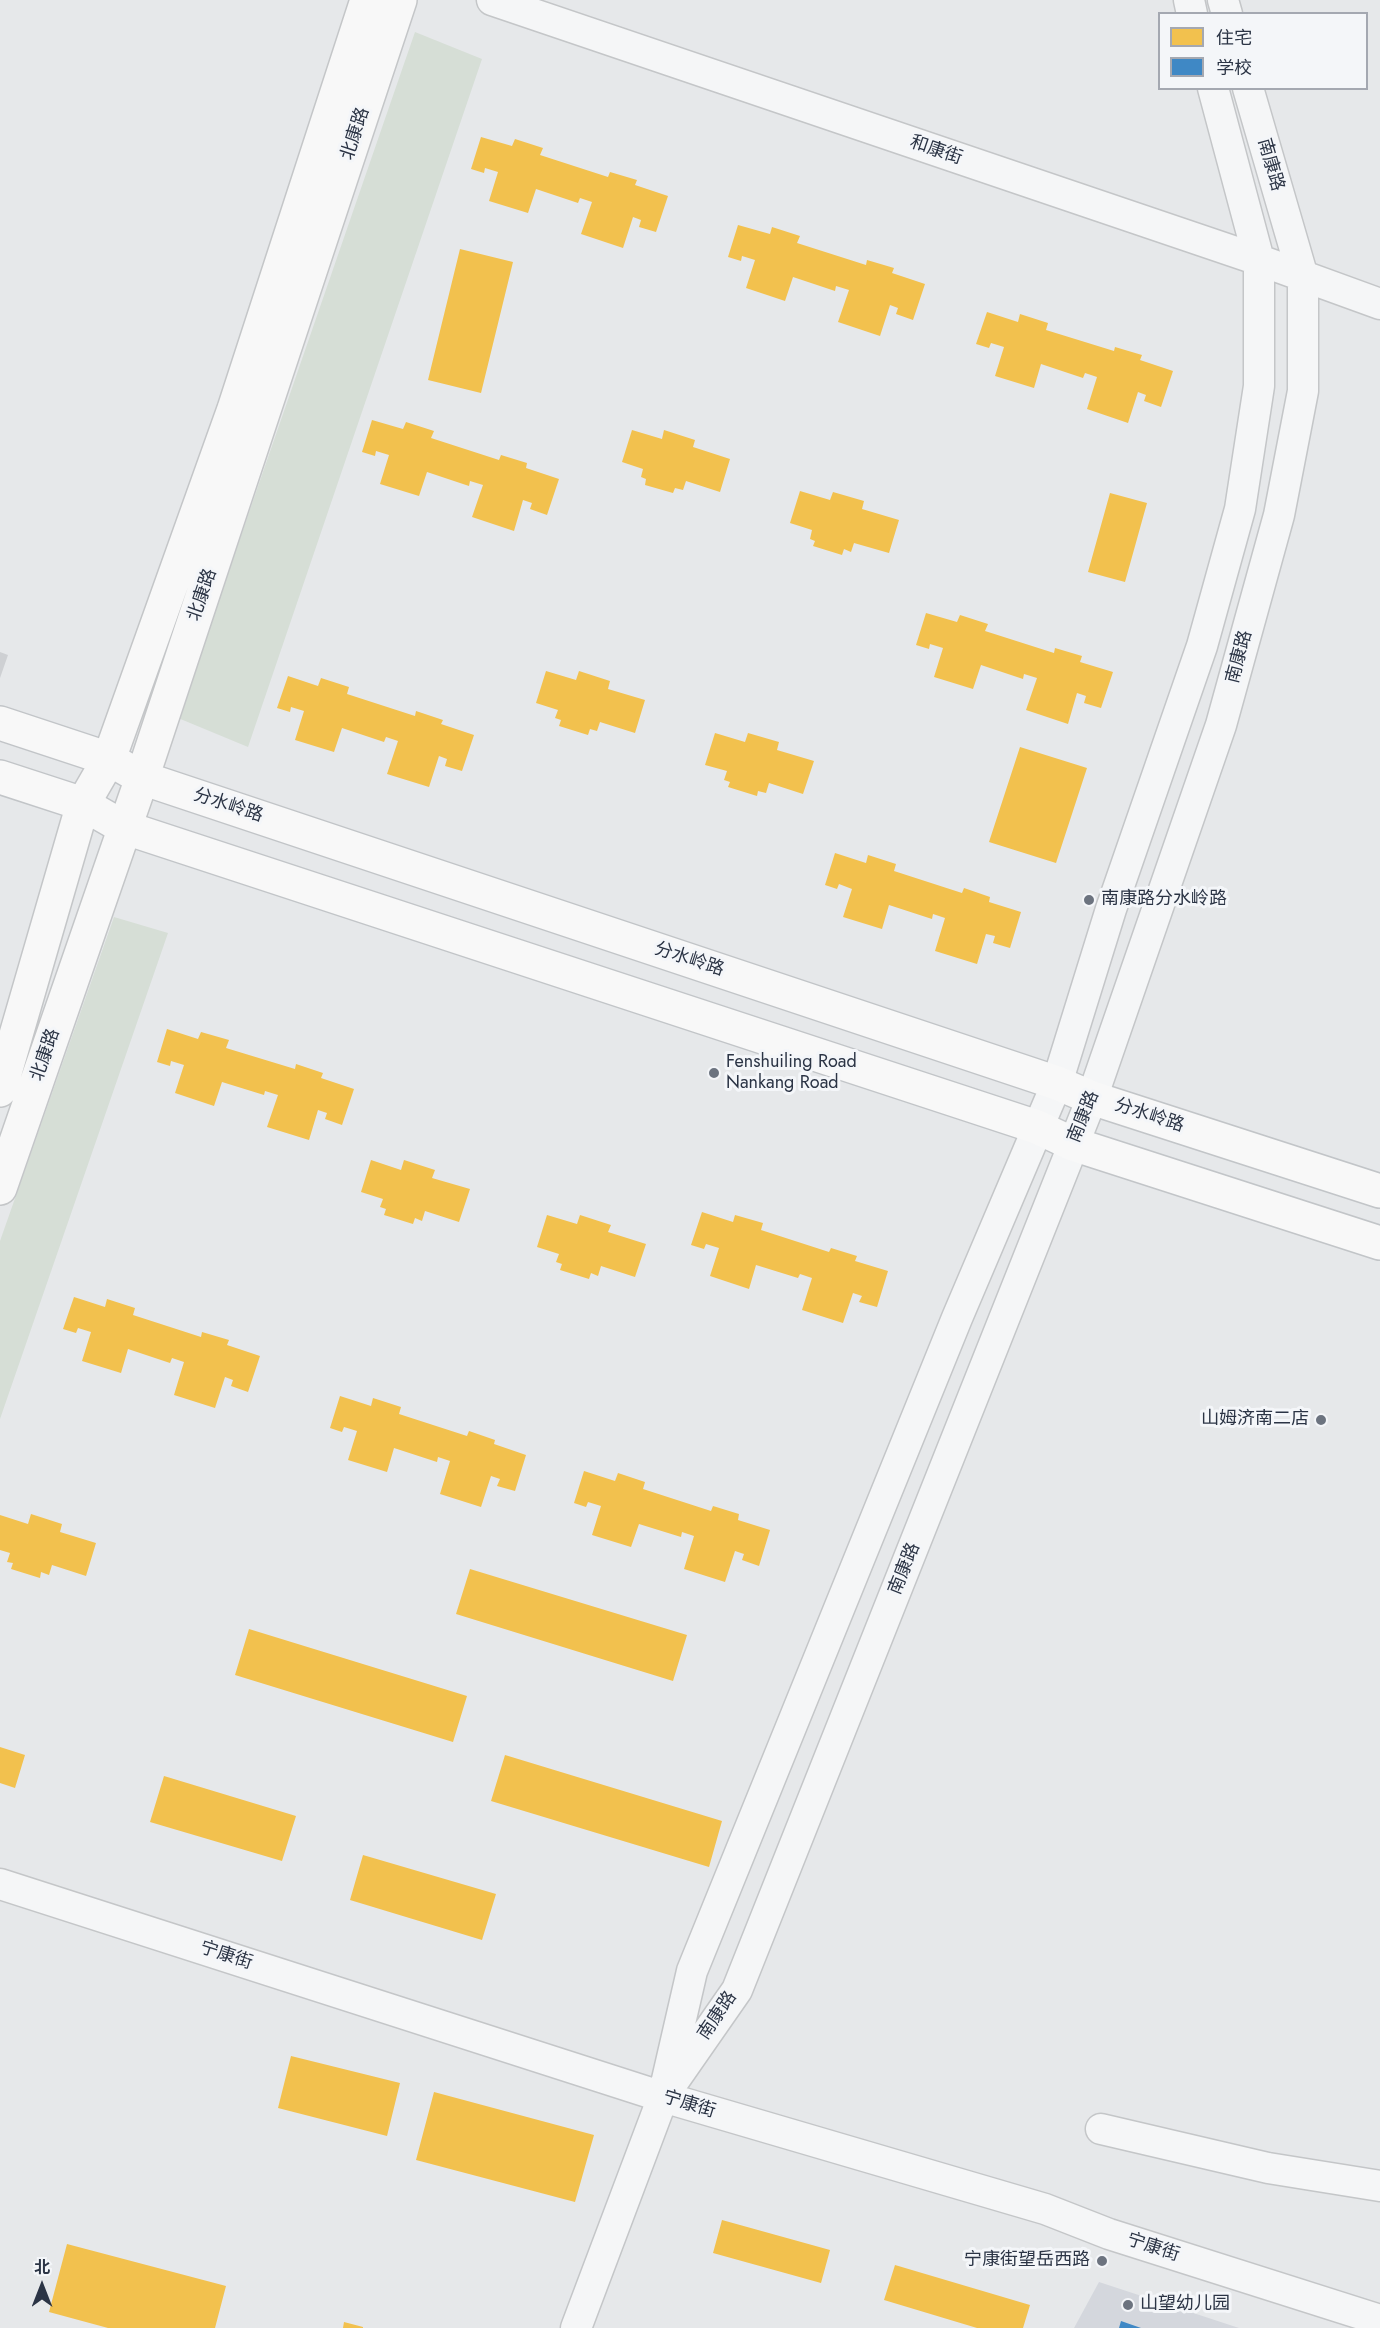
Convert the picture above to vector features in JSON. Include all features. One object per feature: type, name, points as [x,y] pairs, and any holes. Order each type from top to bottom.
[{"type":"main road","name":"北康路","points":[[0,1090],[83,804],[110,759],[234,409],[368,0]]},
{"type":"main road","name":"北康路","points":[[0,1188],[123,827],[142,778],[400,0]]},
{"type":"main road","name":"分水岭路","points":[[0,723],[110,759],[142,778],[1057,1083],[1092,1098],[1380,1191]]},
{"type":"main road","points":[[0,777],[83,804],[123,827],[1037,1127],[1073,1144],[1380,1243]]},
{"type":"street","name":"和康街","points":[[492,0],[1260,260],[1380,304]]},
{"type":"street","name":"南康路","points":[[576,2328],[663,2097],[692,1971],[1057,1083],[1112,909],[1202,646],[1240,508],[1259,386],[1260,260],[1214,90]]},
{"type":"street","name":"南康路","points":[[663,2097],[737,1990],[1092,1098],[1221,726],[1279,515],[1303,391],[1303,277],[1249,90]]},
{"type":"street","name":"宁康街","points":[[0,1884],[663,2097],[1045,2210],[1109,2234],[1380,2320]]},
{"type":"street","points":[[1101,2129],[1268,2168],[1380,2186]]},
{"type":"shaded area","points":[[415,32],[482,59],[248,747],[178,718]]},
{"type":"shaded area","points":[[114,917],[168,933],[0,1419],[0,1241]]},
{"type":"shaded area","name":"山望幼儿园","points":[[1099,2282],[1239,2328],[1074,2328]]},
{"type":"building: 住宅","points":[[481,137],[512,146],[515,139],[543,148],[540,155],[608,177],[610,172],[637,180],[635,185],[668,196],[656,232],[639,227],[641,220],[633,217],[623,248],[581,234],[592,202],[580,198],[578,203],[536,189],[528,213],[489,201],[498,172],[485,168],[484,173],[471,169]]},
{"type":"building: 住宅","points":[[738,225],[770,234],[772,227],[800,236],[797,243],[866,265],[867,260],[894,268],[892,273],[925,284],[913,320],[896,314],[898,308],[890,305],[880,336],[838,322],[849,290],[836,286],[835,291],[793,277],[785,301],[746,288],[755,260],[742,256],[741,261],[728,257]]},
{"type":"building: 住宅","points":[[460,249],[513,262],[481,393],[428,380]]},
{"type":"building: 住宅","points":[[987,312],[1018,322],[1020,314],[1048,323],[1046,330],[1114,351],[1115,347],[1142,355],[1140,360],[1173,371],[1161,407],[1144,401],[1146,395],[1138,392],[1128,423],[1087,409],[1097,377],[1085,373],[1083,378],[1041,364],[1034,388],[995,376],[1004,347],[991,343],[989,348],[976,344]]},
{"type":"building: 住宅","points":[[372,420],[403,429],[406,422],[434,431],[431,438],[499,460],[501,455],[527,463],[526,468],[559,479],[547,515],[530,509],[532,503],[523,500],[514,531],[472,517],[483,485],[470,481],[469,486],[427,472],[419,496],[380,484],[389,455],[376,451],[375,456],[362,452]]},
{"type":"building: 住宅","points":[[632,430],[662,439],[664,430],[695,440],[693,447],[730,459],[720,492],[686,481],[683,490],[675,488],[673,493],[645,485],[646,479],[641,477],[643,469],[622,462]]},
{"type":"building: 住宅","points":[[800,491],[830,500],[833,492],[864,501],[862,509],[899,520],[889,553],[854,543],[851,552],[844,549],[842,555],[813,546],[815,541],[810,539],[812,530],[790,523]]},
{"type":"building: 住宅","points":[[1110,493],[1147,503],[1125,582],[1088,572]]},
{"type":"building: 住宅","points":[[926,613],[957,622],[960,615],[988,624],[985,631],[1054,653],[1055,648],[1082,656],[1080,662],[1113,672],[1101,708],[1084,703],[1086,696],[1077,693],[1068,724],[1026,710],[1037,678],[1024,674],[1023,679],[981,665],[973,689],[934,677],[943,648],[930,644],[929,649],[916,645]]},
{"type":"building: 住宅","points":[[546,671],[576,680],[579,671],[610,681],[608,689],[645,700],[635,733],[600,722],[597,731],[590,729],[588,735],[559,726],[561,720],[555,718],[558,710],[536,703]]},
{"type":"building: 住宅","points":[[288,676],[318,686],[321,678],[349,687],[347,694],[415,716],[416,711],[443,720],[441,724],[474,735],[462,771],[445,766],[447,759],[439,756],[429,787],[387,774],[398,741],[386,737],[384,742],[342,728],[334,752],[295,740],[304,711],[291,707],[290,712],[277,708]]},
{"type":"building: 住宅","points":[[715,733],[745,742],[748,733],[779,742],[777,750],[814,761],[803,794],[769,783],[766,793],[758,791],[757,796],[728,787],[730,782],[724,780],[727,771],[705,765]]},
{"type":"building: 住宅","points":[[1020,747],[1087,768],[1056,863],[989,842]]},
{"type":"building: 住宅","points":[[835,853],[866,863],[868,855],[896,864],[894,871],[962,893],[964,888],[990,897],[989,902],[1021,912],[1010,948],[993,943],[995,936],[986,934],[977,964],[935,951],[945,918],[933,914],[932,919],[889,905],[882,929],[843,917],[852,889],[839,884],[837,889],[825,885]]},
{"type":"building: 住宅","points":[[167,1029],[198,1039],[201,1032],[229,1040],[226,1048],[295,1069],[296,1064],[323,1073],[321,1078],[354,1089],[342,1125],[325,1119],[327,1113],[318,1110],[309,1140],[267,1127],[278,1095],[265,1091],[264,1095],[222,1082],[214,1106],[175,1093],[184,1065],[171,1061],[170,1066],[157,1062]]},
{"type":"building: 住宅","points":[[371,1160],[401,1170],[404,1160],[435,1170],[432,1178],[470,1189],[459,1222],[425,1211],[422,1221],[415,1218],[413,1224],[384,1215],[386,1209],[380,1207],[383,1199],[361,1192]]},
{"type":"building: 住宅","points":[[702,1212],[733,1222],[735,1215],[763,1223],[761,1230],[829,1252],[831,1248],[857,1256],[855,1261],[888,1271],[877,1307],[859,1302],[862,1296],[853,1293],[843,1323],[802,1310],[812,1278],[800,1274],[798,1278],[756,1265],[749,1289],[710,1276],[719,1248],[706,1244],[704,1249],[691,1245]]},
{"type":"building: 住宅","points":[[547,1215],[577,1224],[580,1215],[611,1225],[608,1232],[646,1244],[635,1277],[601,1266],[598,1276],[591,1273],[589,1279],[560,1270],[562,1264],[556,1262],[559,1254],[537,1247]]},
{"type":"building: 住宅","points":[[74,1297],[105,1307],[107,1299],[135,1308],[133,1315],[201,1337],[202,1332],[229,1340],[227,1345],[260,1356],[248,1392],[231,1386],[233,1380],[225,1377],[215,1408],[174,1395],[184,1362],[172,1358],[170,1363],[128,1349],[121,1373],[82,1361],[91,1332],[78,1328],[76,1333],[63,1329]]},
{"type":"building: 住宅","points":[[340,1396],[371,1406],[373,1398],[401,1407],[399,1414],[467,1436],[469,1431],[495,1440],[494,1444],[526,1455],[515,1491],[497,1486],[500,1479],[491,1476],[481,1507],[440,1494],[450,1461],[438,1457],[437,1462],[394,1448],[387,1472],[348,1460],[357,1431],[344,1427],[342,1432],[330,1428]]},
{"type":"building: 住宅","points":[[584,1471],[615,1481],[618,1473],[645,1482],[643,1489],[711,1511],[713,1506],[739,1514],[738,1520],[770,1530],[759,1566],[742,1560],[744,1554],[735,1551],[725,1582],[684,1569],[694,1536],[682,1532],[681,1537],[639,1524],[631,1547],[592,1535],[601,1506],[588,1502],[586,1507],[574,1503]]},
{"type":"building: 住宅","points":[[31,1514],[62,1524],[60,1532],[96,1543],[86,1576],[52,1565],[49,1575],[41,1572],[40,1578],[11,1569],[13,1563],[7,1562],[10,1553],[0,1550],[0,1515],[28,1524]]},
{"type":"building: 住宅","points":[[470,1569],[687,1635],[673,1681],[456,1614]]},
{"type":"building: 住宅","points":[[249,1629],[467,1696],[453,1742],[235,1675]]},
{"type":"building: 住宅","points":[[0,1747],[25,1755],[15,1788],[0,1783]]},
{"type":"building: 住宅","points":[[505,1755],[722,1821],[709,1867],[491,1801]]},
{"type":"building: 住宅","points":[[164,1776],[296,1816],[282,1861],[150,1822]]},
{"type":"building: 住宅","points":[[363,1855],[496,1894],[482,1940],[350,1900]]},
{"type":"building: 住宅","points":[[291,2056],[400,2083],[387,2136],[278,2108]]},
{"type":"building: 住宅","points":[[434,2092],[594,2135],[575,2202],[416,2160]]},
{"type":"building: 住宅","points":[[722,2220],[830,2250],[821,2283],[713,2253]]},
{"type":"building: 住宅","points":[[67,2244],[226,2286],[215,2328],[108,2328],[49,2312]]},
{"type":"building: 住宅","points":[[895,2265],[1030,2305],[1023,2328],[977,2328],[884,2300]]},
{"type":"building: 住宅","points":[[344,2322],[363,2327],[363,2328],[343,2328]]},
{"type":"building: 学校","points":[[1121,2321],[1141,2328],[1119,2328]]},
{"type":"building: 其他","points":[[0,652],[8,655],[0,678]]},
{"type":"place","name":"南康路分水岭路","points":[[1089,900]]},
{"type":"place","name":"Fenshuiling Road Nankang Road","points":[[714,1073]]},
{"type":"place","name":"山姆济南二店","points":[[1321,1420]]},
{"type":"place","name":"宁康街望岳西路","points":[[1102,2261]]},
{"type":"place","name":"山望幼儿园","points":[[1128,2305]]}]
